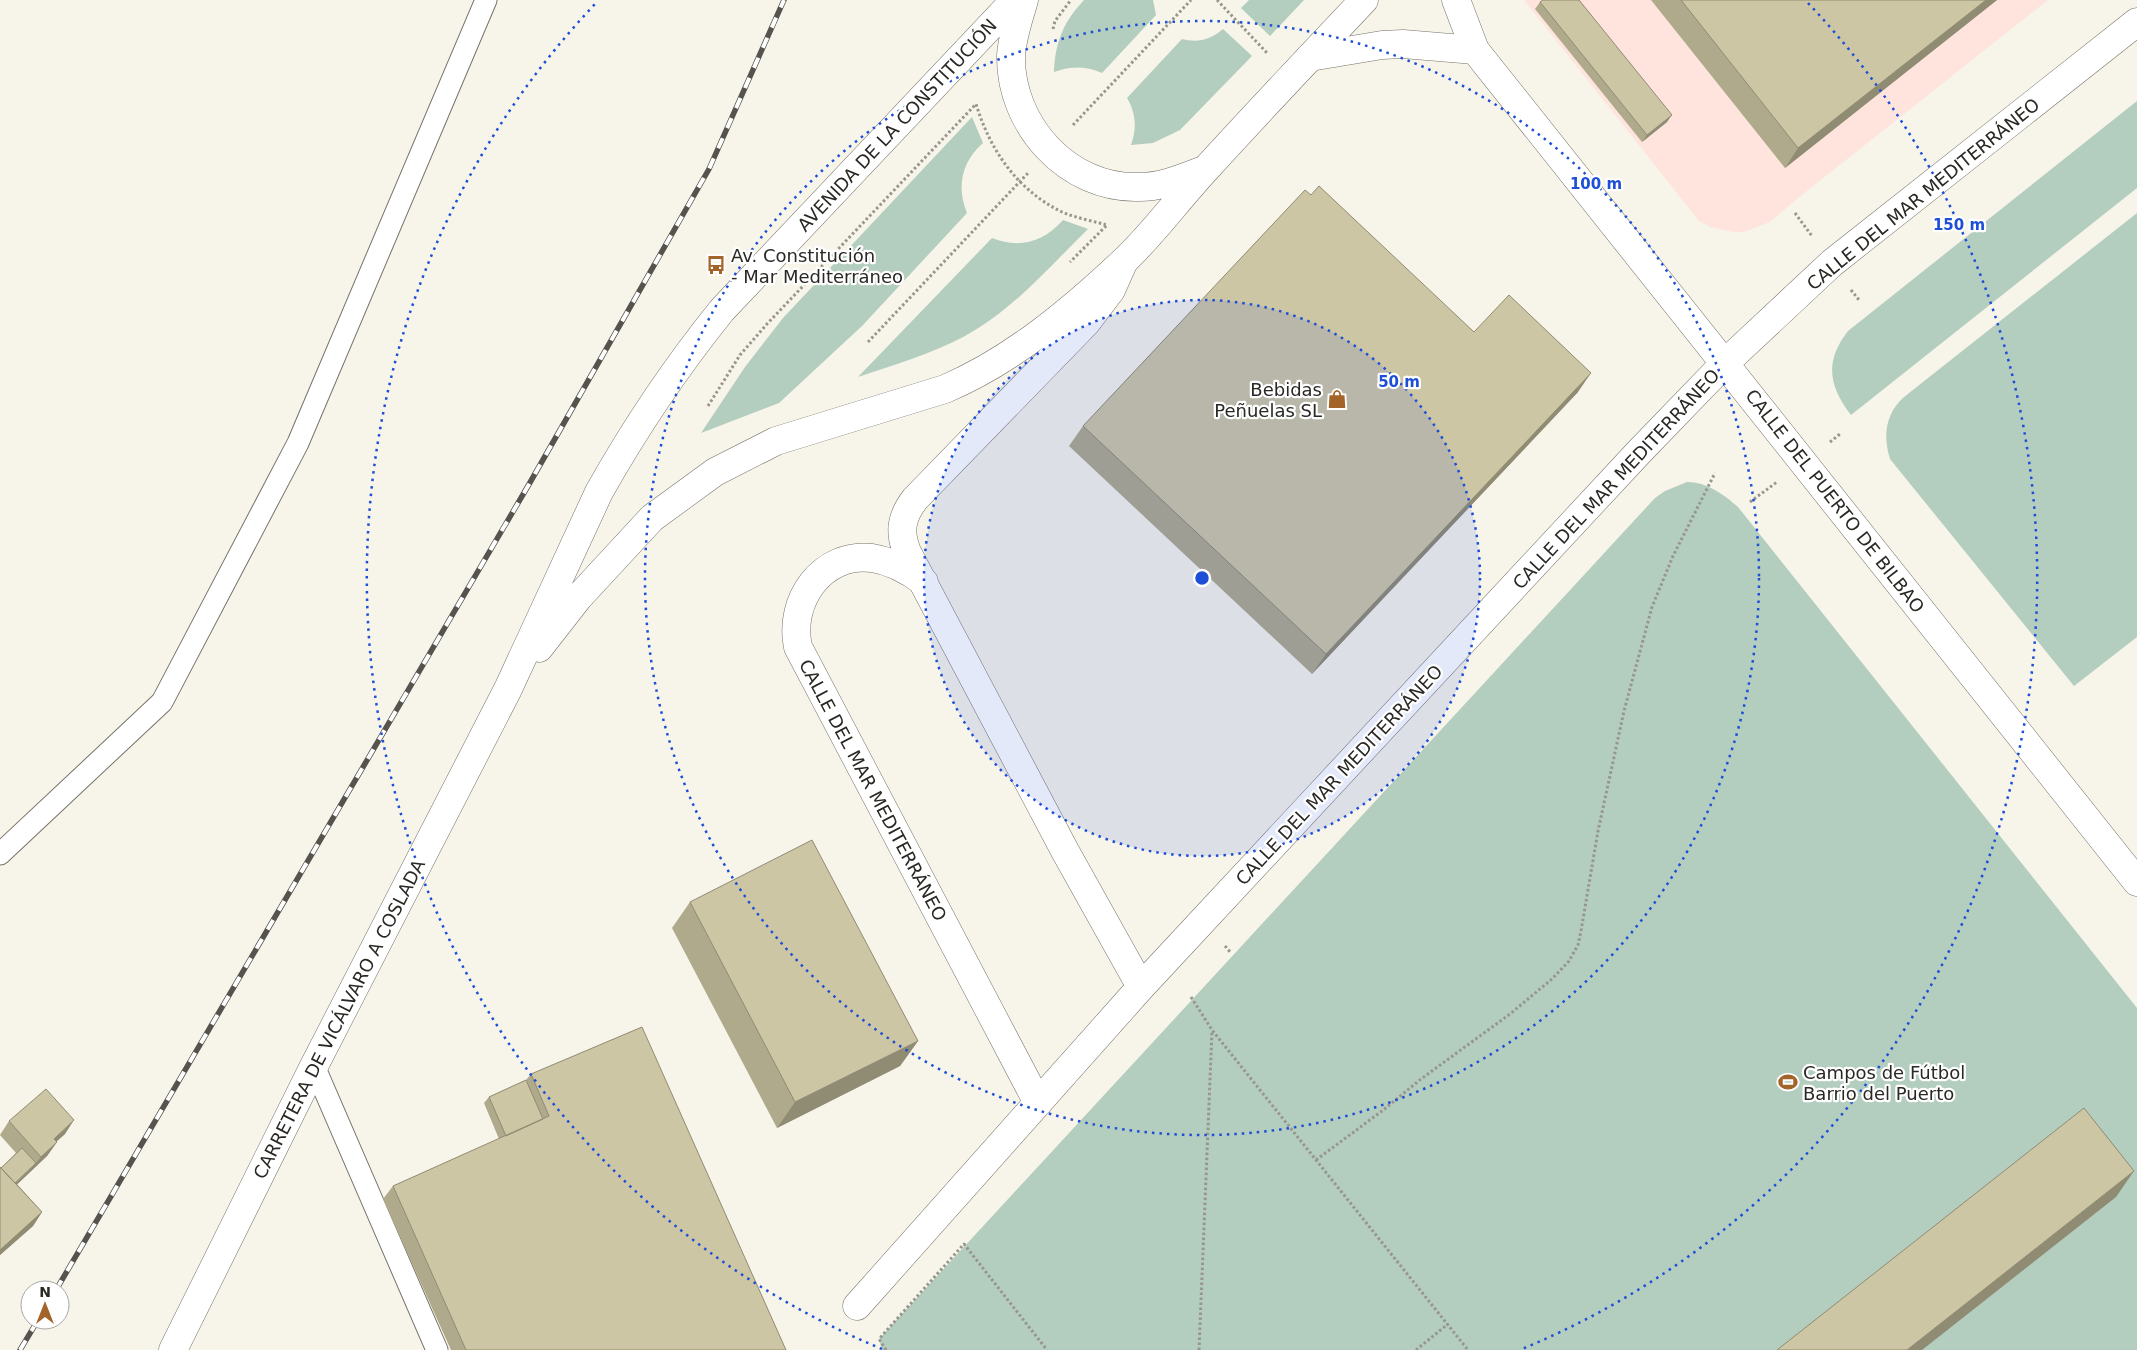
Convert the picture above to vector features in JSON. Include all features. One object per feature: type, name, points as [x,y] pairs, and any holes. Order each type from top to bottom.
[{"type":"street","name":"AVENIDA DE LA CONSTITUCIÓN","points":[[508,689],[599,492],[645,416],[700,337],[722,310],[1015,0]]},
{"type":"street","name":"AVENIDA DE LA CONSTITUCIÓN","points":[[1024,0],[1012,56],[1015,90],[1028,123],[1049,151],[1075,170],[1105,183],[1137,187],[1169,184],[1206,169]]},
{"type":"street","name":"AVENIDA DE LA CONSTITUCIÓN","points":[[508,689],[578,598],[652,518],[715,472],[776,441],[945,389],[968,380],[988,369],[1055,321],[1124,261],[1206,169],[1364,0]]},
{"type":"street","name":"CALLE DEL PUERTO DE BILBAO","points":[[1456,0],[1476,50],[2137,882]]},
{"type":"street","name":"CALLE DEL MAR MEDITERRÁNEO","points":[[857,1306],[1141,987],[1639,452],[1726,363],[1832,263],[2137,22]]},
{"type":"street","points":[[1310,57],[1382,45],[1403,44],[1476,50]]},
{"type":"street","name":"CALLE DEL MAR MEDITERRÁNEO","points":[[1124,261],[1111,290],[1086,323],[910,505],[902,522],[902,536],[908,552],[1065,851],[1141,987]]},
{"type":"street","name":"CALLE DEL MAR MEDITERRÁNEO","points":[[924,582],[905,569],[870,558],[856,559],[830,568],[814,581],[803,598],[796,616],[797,641],[802,656],[1038,1103]]},
{"type":"street","name":"CARRETERA DE VICÁLVARO A COSLADA","points":[[174,1350],[314,1066],[508,689]]},
{"type":"lane","points":[[0,854],[162,702],[298,443],[486,0]]},
{"type":"lane","points":[[314,1066],[437,1350]]},
{"type":"path","points":[[1052,31],[1055,22],[1071,0]]},
{"type":"path","points":[[1261,61],[1274,47]]},
{"type":"path","points":[[708,406],[740,355],[767,324],[976,104],[984,129],[1000,158],[1020,182],[1042,200],[1064,212],[1107,225],[1064,268]]},
{"type":"path","points":[[1316,1160],[1382,1112],[1421,1079],[1510,1014],[1552,979],[1569,961],[1578,944],[1598,831],[1624,712],[1652,607],[1674,556],[1715,473]]},
{"type":"path","points":[[1192,997],[1212,1030],[1468,1350]]},
{"type":"path","points":[[1198,1350],[1212,1030]]},
{"type":"path","points":[[886,1350],[879,1339],[964,1244],[1047,1350]]},
{"type":"path","points":[[1416,1350],[1448,1324]]},
{"type":"shaded area","points":[[1524,0],[2048,0],[1770,222],[1744,232],[1734,232],[1710,227],[1699,221]]},
{"type":"green space","points":[[1084,0],[1153,0],[1156,15],[1102,73],[1078,68],[1054,72],[1056,51],[1062,33],[1071,16]]},
{"type":"green space","points":[[1249,0],[1304,0],[1270,36],[1241,8]]},
{"type":"green space","points":[[1223,29],[1252,56],[1180,130],[1153,143],[1131,145],[1135,121],[1127,98],[1182,39],[1204,40]]},
{"type":"green space","points":[[2137,101],[2137,188],[1851,415],[1838,394],[1832,374],[1835,353],[1848,331]]},
{"type":"green space","points":[[972,117],[983,143],[970,158],[963,175],[962,194],[967,213],[862,326],[779,403],[701,433],[745,367],[783,318]]},
{"type":"green space","points":[[2137,213],[2137,637],[2074,686],[1890,459],[1886,434],[1887,426],[1893,411],[1904,397]]},
{"type":"green space","points":[[1063,220],[1088,229],[1030,287],[999,314],[965,336],[939,348],[858,377],[992,238],[1012,243],[1030,241],[1048,234]]},
{"type":"green space","points":[[1687,482],[1708,486],[1721,493],[1738,507],[2137,1008],[2137,1350],[882,1350],[879,1339],[1655,498],[1665,491]]},
{"type":"building","points":[[1543,0],[1579,0],[1672,115],[1647,135],[1540,2]]},
{"type":"building","points":[[1681,0],[1986,0],[1798,148]]},
{"type":"building","points":[[1319,186],[1474,332],[1509,295],[1591,373],[1326,654],[1083,426],[1305,190],[1311,195]]},
{"type":"building","points":[[812,840],[918,1041],[795,1102],[690,902]]},
{"type":"building","points":[[642,1027],[786,1350],[466,1350],[393,1186],[549,1116],[531,1074]]},
{"type":"building","points":[[526,1080],[543,1119],[506,1136],[489,1097]]},
{"type":"building","points":[[46,1089],[74,1120],[54,1139],[57,1142],[41,1157],[9,1121]]},
{"type":"building","points":[[2084,1108],[2134,1171],[1907,1350],[1777,1350]]},
{"type":"building","points":[[22,1148],[36,1163],[15,1183],[1,1168]]},
{"type":"building","points":[[0,1167],[42,1212],[0,1250]]},
{"type":"railway","points":[[62,1280],[528,486],[709,169],[784,0]]},
{"type":"railway","points":[[20,1350],[32,1330]]},
{"type":"place","name":"Av. Constitución - Mar Mediterráneo","points":[[716,265]]},
{"type":"place","name":"Bebidas Peñuelas SL","points":[[1337,399]]},
{"type":"place","name":"Campos de Fútbol Barrio del Puerto","points":[[1788,1082]]}]
